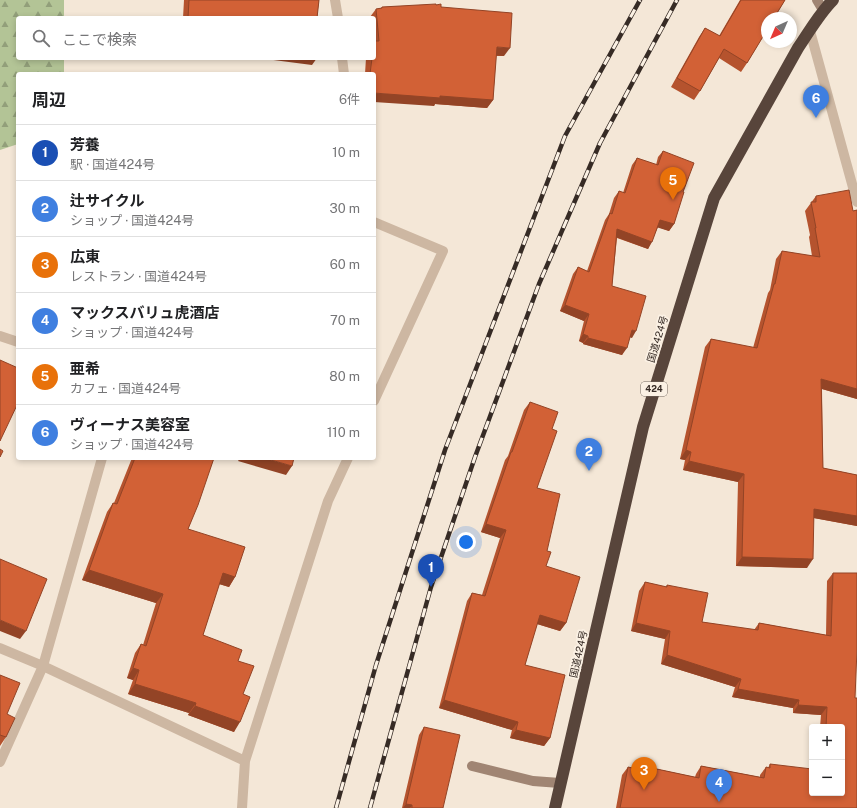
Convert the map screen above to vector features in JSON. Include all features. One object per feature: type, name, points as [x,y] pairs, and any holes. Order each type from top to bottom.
[{"type":"highway","name":"国道424号","points":[[555,808],[643,427],[714,198],[798,48],[810,31],[820,5],[833,0]]},
{"type":"street","points":[[336,0],[338,16]]},
{"type":"street","points":[[810,31],[857,202]]},
{"type":"street","points":[[342,60],[344,72]]},
{"type":"street","points":[[376,223],[443,251],[376,397]]},
{"type":"street","points":[[0,336],[16,341]]},
{"type":"street","points":[[0,762],[43,666],[101,460]]},
{"type":"street","points":[[242,808],[245,761],[328,501],[347,460]]},
{"type":"street","points":[[0,648],[43,666],[245,761]]},
{"type":"street","points":[[472,766],[533,781],[560,783]]},
{"type":"green space","points":[[0,0],[64,0],[64,16],[16,16],[16,60],[64,60],[64,72],[16,72],[16,145],[0,150]]},
{"type":"building","points":[[189,0],[319,0],[317,16],[188,16]]},
{"type":"building","points":[[741,0],[785,0],[778,12],[761,12],[761,40],[747,63],[724,49],[700,91],[677,78],[705,28],[720,36]]},
{"type":"building","points":[[441,4],[441,7],[512,13],[510,48],[497,47],[493,100],[376,93],[376,72],[370,72],[372,60],[376,60],[376,41],[379,41],[376,9],[382,7]]},
{"type":"building","points":[[663,151],[694,163],[683,192],[674,224],[660,220],[652,242],[617,229],[612,286],[646,296],[636,331],[632,330],[627,348],[588,338],[588,336],[583,334],[589,314],[565,305],[578,267],[589,272],[610,213],[612,214],[619,191],[625,193],[637,158],[658,165]]},
{"type":"building","points":[[849,190],[853,211],[857,210],[857,389],[821,379],[823,468],[857,475],[857,516],[814,509],[813,559],[742,557],[744,474],[689,461],[691,452],[686,450],[711,339],[757,348],[775,284],[782,251],[820,257],[811,202],[816,202],[816,196]]},
{"type":"building","points":[[0,360],[16,367],[16,407],[0,441]]},
{"type":"building","points":[[530,402],[558,412],[552,429],[557,431],[537,488],[560,494],[547,551],[551,552],[546,566],[580,577],[566,623],[540,615],[525,665],[565,675],[550,738],[516,730],[518,722],[444,700],[472,593],[485,596],[506,530],[486,524]]},
{"type":"building","points":[[0,449],[3,451],[0,457]]},
{"type":"building","points":[[134,460],[213,460],[188,529],[245,547],[235,577],[223,573],[203,635],[242,650],[238,661],[254,666],[243,694],[250,697],[240,722],[195,706],[196,703],[135,684],[139,670],[133,668],[141,644],[146,646],[163,594],[89,570],[113,503],[117,504]]},
{"type":"building","points":[[271,460],[294,460],[292,466]]},
{"type":"building","points":[[0,559],[47,579],[26,631],[0,620]]},
{"type":"building","points":[[833,573],[857,573],[857,649],[855,698],[857,698],[857,808],[620,808],[628,767],[651,772],[652,768],[699,778],[701,766],[764,778],[766,767],[770,768],[770,764],[809,769],[809,796],[845,796],[845,724],[826,724],[827,707],[798,705],[799,700],[738,689],[741,679],[667,655],[670,631],[636,623],[645,582],[708,593],[702,622],[758,630],[759,623],[831,636]]},
{"type":"building","points":[[0,675],[20,683],[7,714],[15,718],[6,737],[0,735]]},
{"type":"building","points":[[424,727],[460,735],[443,808],[412,808],[412,805],[406,804]]},
{"type":"railway","points":[[336,808],[376,665],[445,450],[565,136],[640,0]]},
{"type":"railway","points":[[370,808],[431,587],[475,457],[539,284],[600,143],[677,0]]},
{"type":"place","name":"ヴィーナス美容室","points":[[816,118]]},
{"type":"place","name":"亜希","points":[[673,200]]},
{"type":"place","name":"辻サイクル","points":[[589,471]]},
{"type":"place","name":"芳養","points":[[431,587]]},
{"type":"place","name":"広東","points":[[644,790]]},
{"type":"place","name":"マックスバリュ虎酒店","points":[[719,802]]}]
